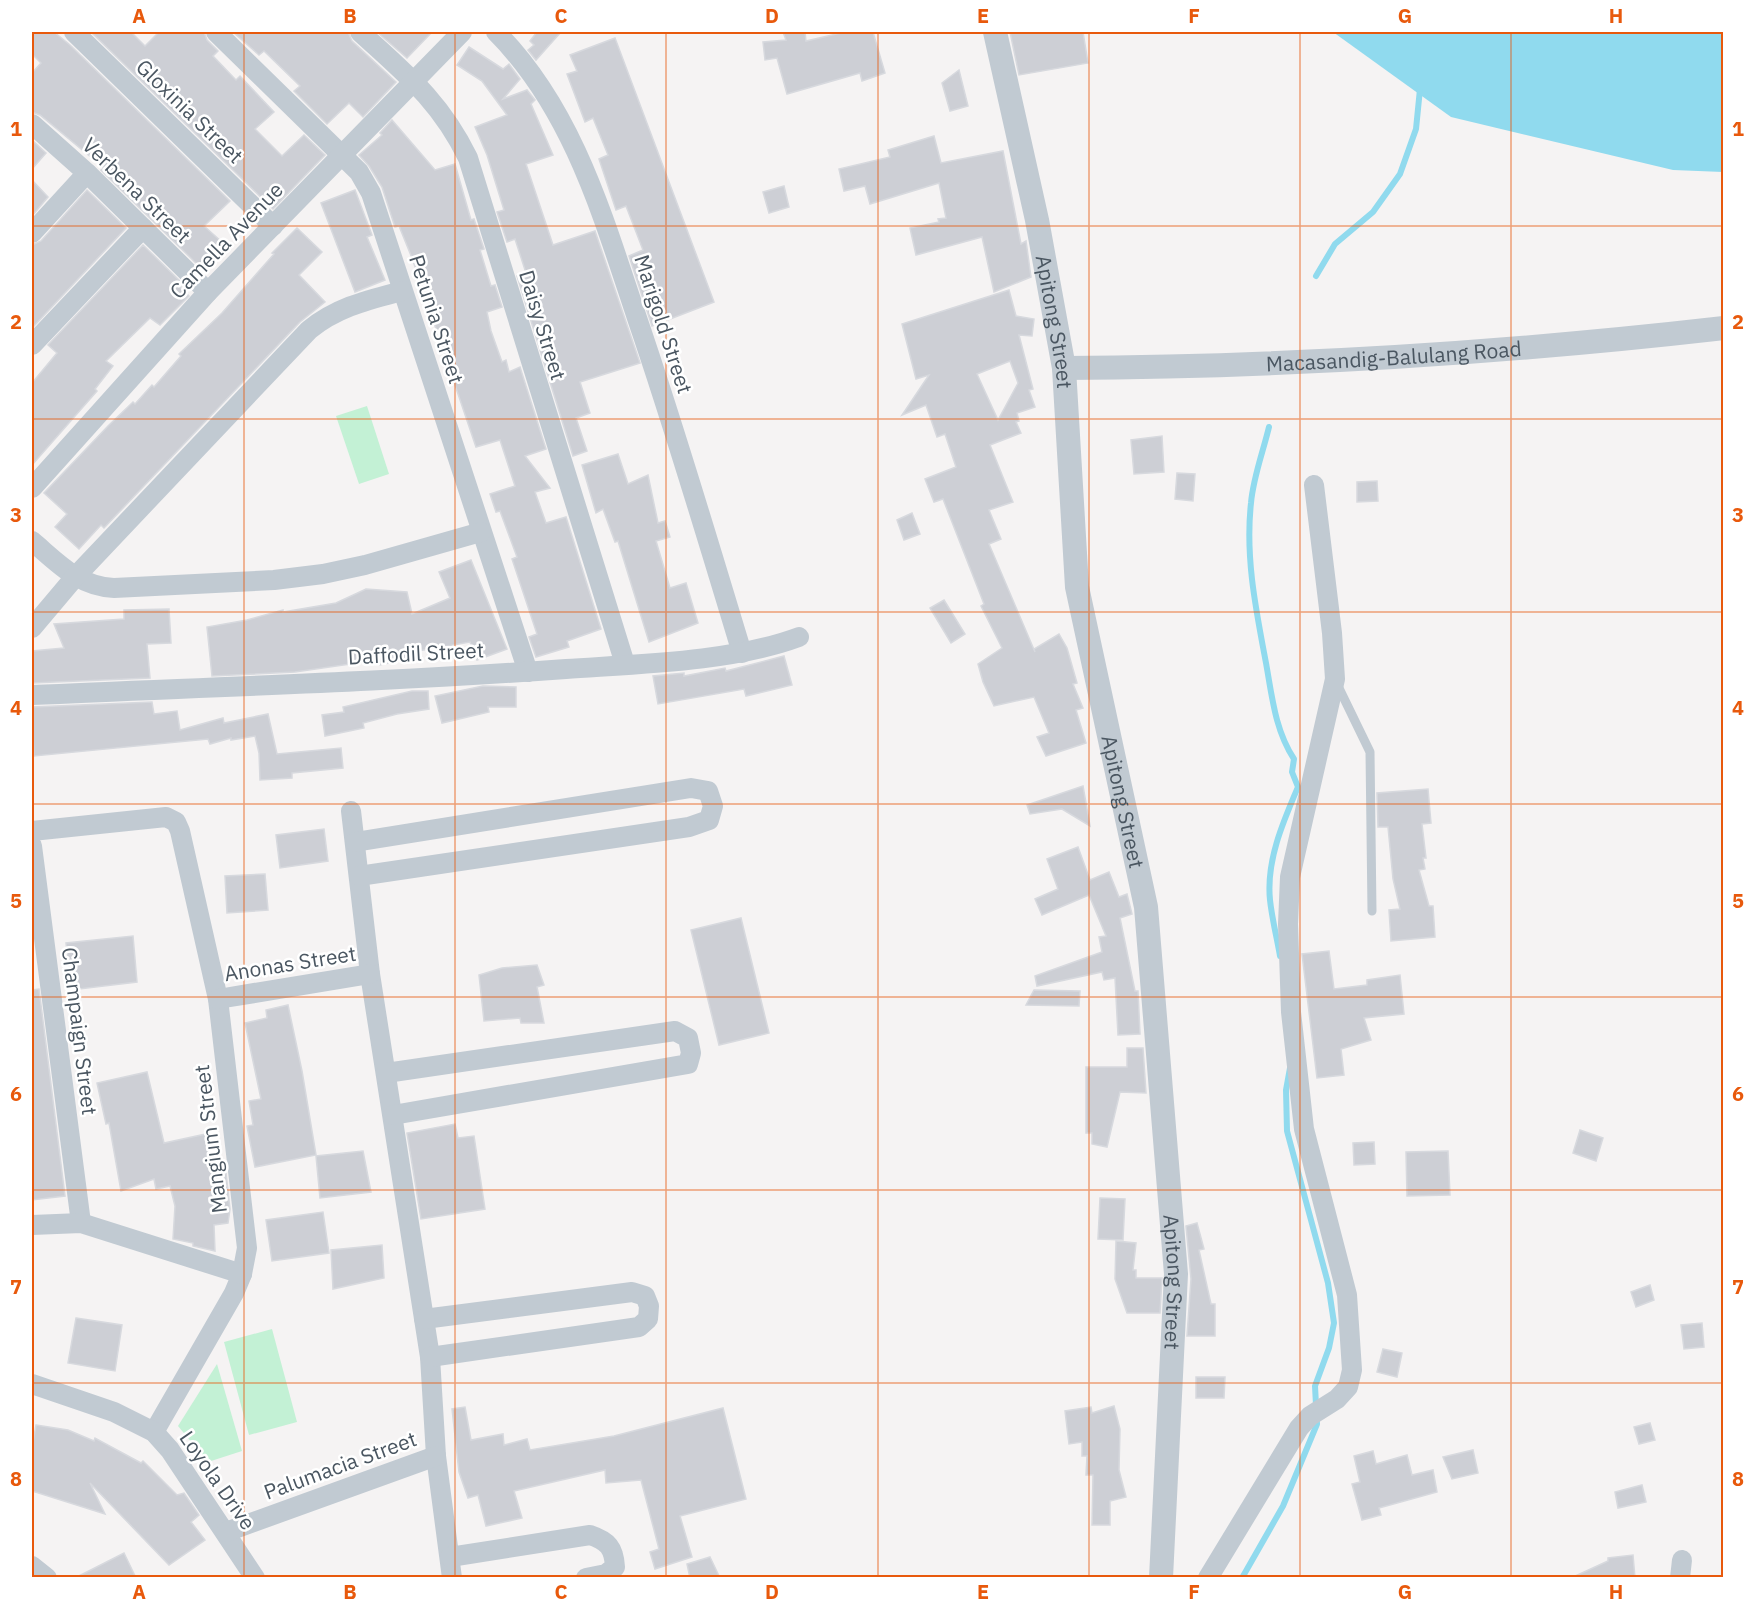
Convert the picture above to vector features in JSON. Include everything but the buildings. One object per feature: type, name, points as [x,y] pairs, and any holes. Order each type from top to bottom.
[{"type":"street","name":"Gloxinia Street","points":[[74,32],[273,226]]},
{"type":"street","name":"Petunia Street","points":[[216,32],[343,155],[359,172],[371,193],[528,672]]},
{"type":"street","name":"Daisy Street","points":[[360,32],[431,98],[468,158],[625,664]]},
{"type":"street","name":"Camella Avenue","points":[[32,488],[208,292],[462,32]]},
{"type":"street","name":"Marigold Street","points":[[496,32],[529,67],[552,102],[609,235],[653,364],[742,653]]},
{"type":"street","name":"Apitong Street","points":[[995,32],[1037,220],[1064,368],[1077,587],[1142,885],[1153,979],[1176,1274],[1161,1578]]},
{"type":"street","name":"Verbena Street","points":[[32,124],[87,173],[208,292]]},
{"type":"street","points":[[32,233],[87,173]]},
{"type":"street","points":[[32,345],[144,228]]},
{"type":"street","points":[[32,628],[75,577],[309,330],[326,316],[341,308],[402,291]]},
{"type":"street","name":"Macasandig-Balulang Road","points":[[1064,368],[1184,367],[1424,355],[1552,347],[1724,328]]},
{"type":"street","points":[[1208,1578],[1299,1428],[1348,1387],[1352,1370],[1347,1295],[1304,1129],[1291,1012],[1288,924],[1290,877],[1335,679],[1332,633],[1314,485]]},
{"type":"street","points":[[32,541],[75,577],[97,587],[114,588],[274,580],[365,565],[481,531]]},
{"type":"street","name":"Daffodil Street","points":[[32,695],[528,672],[742,653],[799,637]]},
{"type":"street","points":[[355,842],[691,788],[708,791],[713,806],[709,820],[689,827],[359,876]]},
{"type":"street","points":[[351,811],[370,974],[430,1357],[436,1456],[452,1578]]},
{"type":"street","name":"Mangium Street","points":[[32,831],[165,817],[176,822],[180,831],[218,999],[247,1248],[242,1274],[234,1293],[154,1432]]},
{"type":"street","name":"Champaign Street","points":[[32,846],[81,1223]]},
{"type":"street","name":"Anonas Street","points":[[218,999],[370,974]]},
{"type":"street","points":[[386,1073],[675,1031],[688,1038],[691,1053],[688,1064],[393,1114]]},
{"type":"street","points":[[32,1225],[81,1223],[242,1274]]},
{"type":"street","points":[[424,1319],[632,1292],[645,1296],[649,1306],[648,1319],[639,1328],[430,1357]]},
{"type":"street","name":"Loyola Drive","points":[[32,1384],[114,1412],[154,1432],[170,1450],[255,1578]]},
{"type":"street","name":"Palumacia Street","points":[[226,1532],[436,1456]]},
{"type":"street","points":[[450,1557],[590,1535],[606,1540],[614,1553],[615,1567],[606,1574],[586,1578]]},
{"type":"street","points":[[32,1566],[47,1578]]},
{"type":"lane","points":[[1335,679],[1370,752],[1372,911]]},
{"type":"green space","points":[[367,406],[389,474],[359,484],[336,416]]},
{"type":"green space","points":[[272,1329],[297,1422],[249,1435],[224,1342]]},
{"type":"green space","points":[[217,1364],[242,1451],[208,1462],[178,1426]]},
{"type":"water","points":[[1333,32],[1723,32],[1723,172],[1673,170],[1451,117]]},
{"type":"waterway","points":[[1316,276],[1335,244],[1373,212],[1400,174],[1416,129],[1420,89]]},
{"type":"waterway","points":[[1269,427],[1252,494],[1249,543],[1255,603],[1272,700],[1282,736],[1294,759],[1292,772],[1298,787],[1281,828],[1273,856],[1269,885],[1280,956]]},
{"type":"waterway","points":[[1242,1578],[1283,1506],[1317,1424],[1315,1386],[1329,1348],[1334,1323],[1328,1283],[1287,1131],[1286,1090],[1290,1068]]}]
